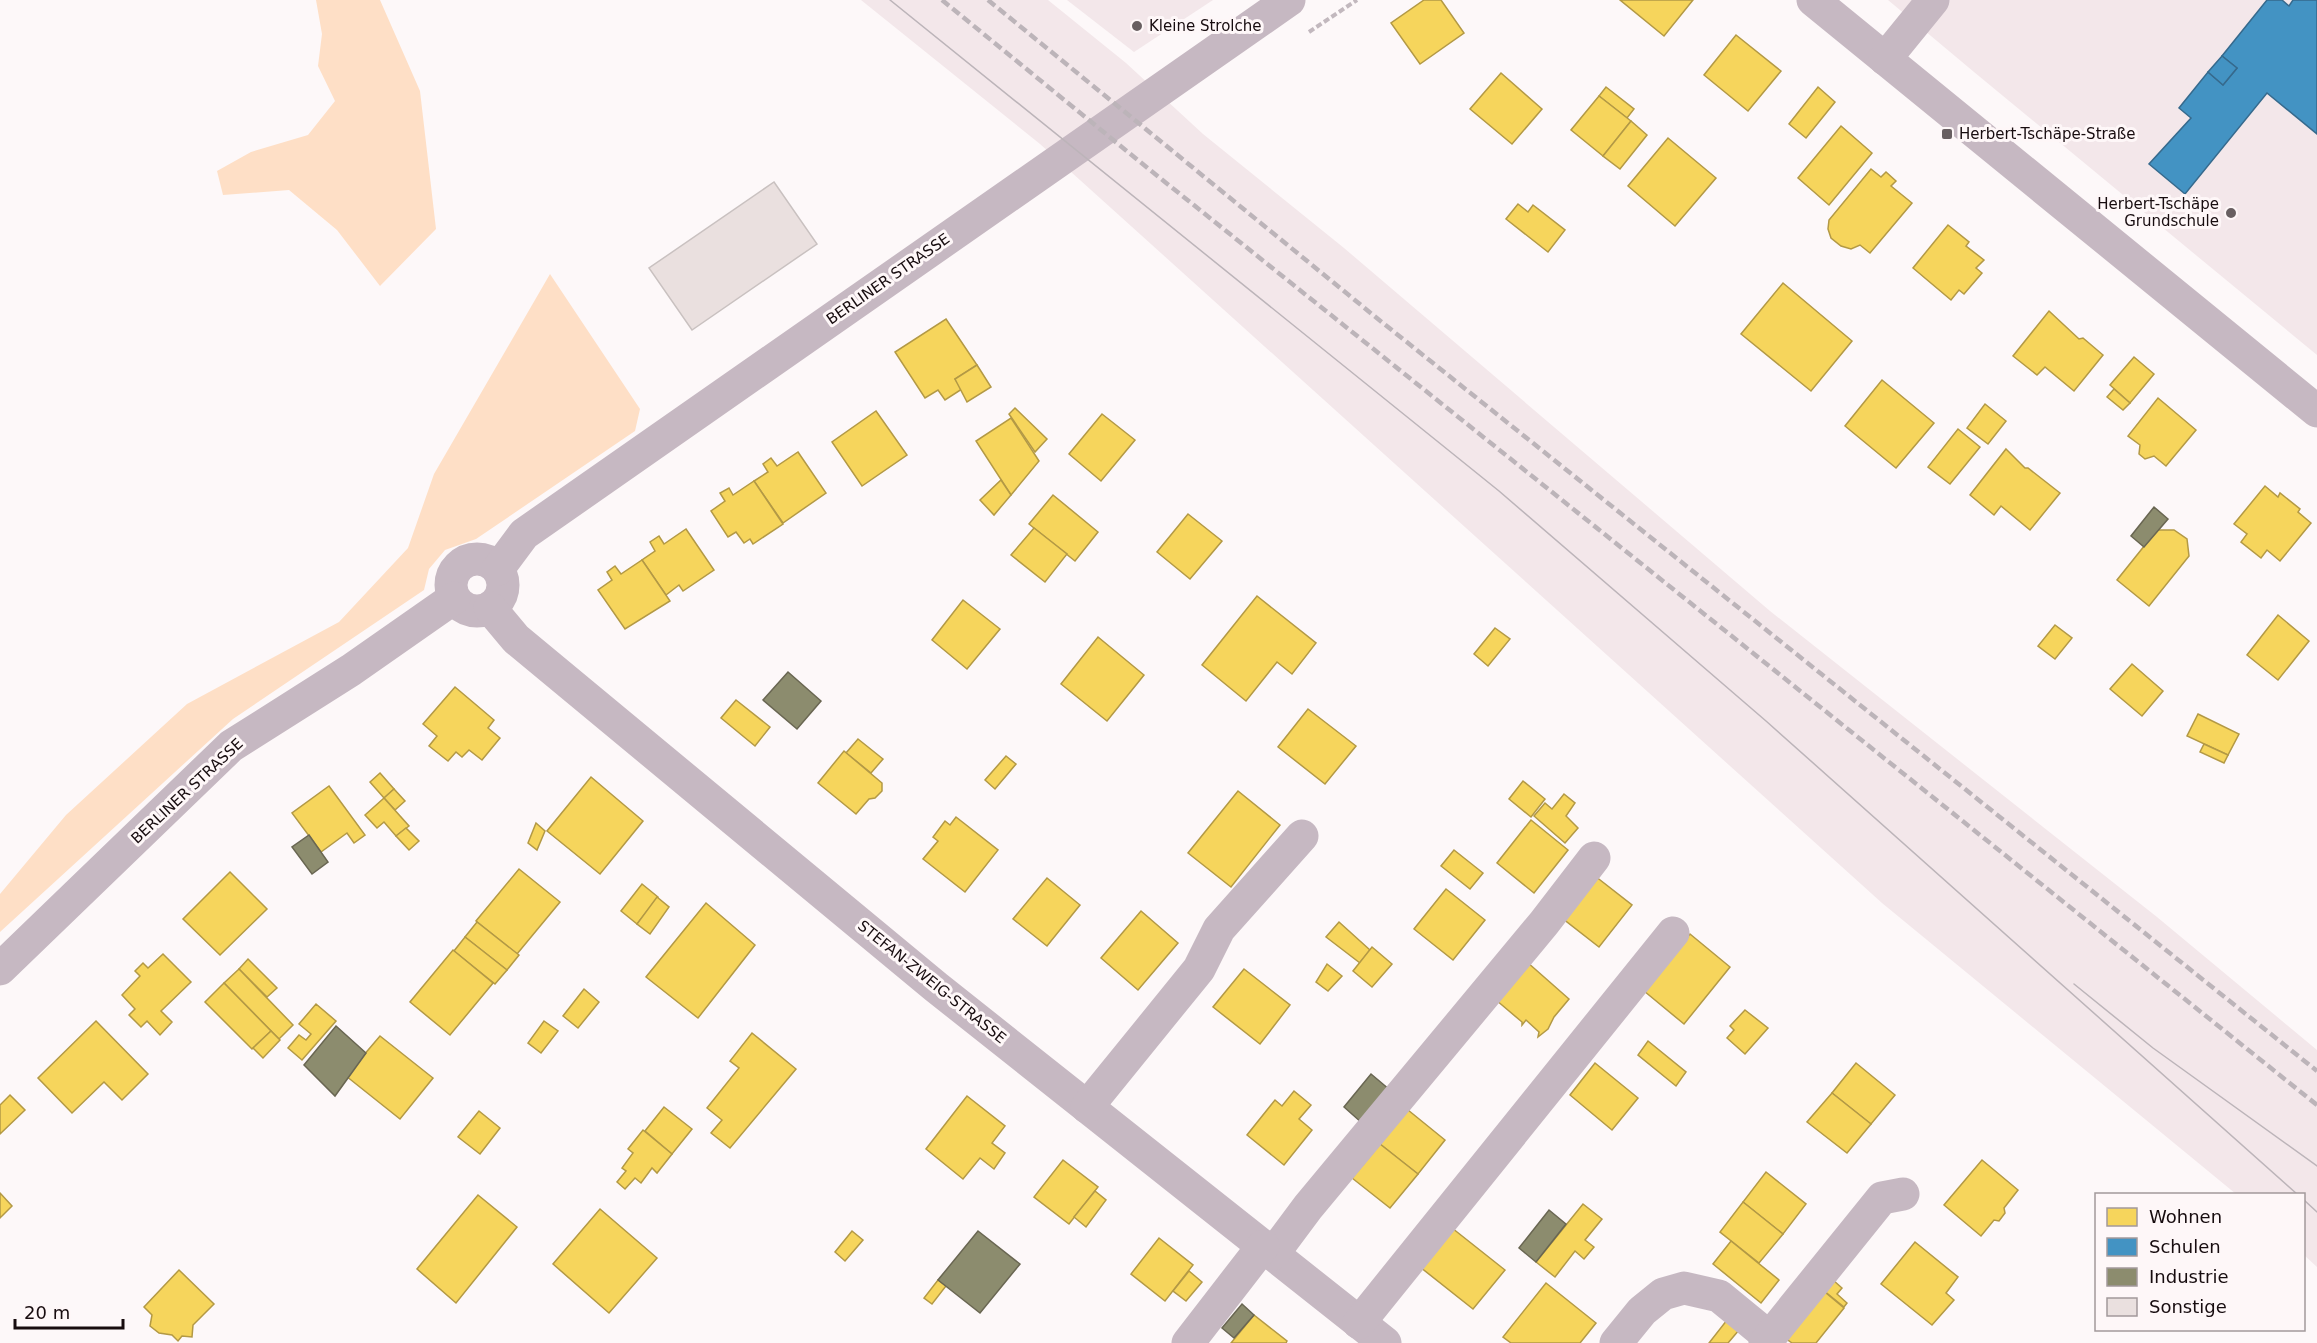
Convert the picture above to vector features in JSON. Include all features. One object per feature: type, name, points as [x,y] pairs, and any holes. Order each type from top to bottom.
[{"type":"street","name":"BERLINER STRASSE","points":[[498,569],[524,534],[1289,0]]},
{"type":"street","points":[[1813,0],[2317,411]]},
{"type":"street","points":[[1885,59],[1933,0]]},
{"type":"street","points":[[486,560],[498,569],[502,575],[502,591],[490,608],[468,610],[454,598],[451,578],[458,565],[465,561],[486,560]]},
{"type":"street","name":"BERLINER STRASSE","points":[[0,969],[231,746],[351,670],[454,598]]},
{"type":"street","name":"STEFAN-ZWEIG-STRASSE","points":[[490,608],[516,639],[936,987],[1385,1343]]},
{"type":"street","points":[[1087,1107],[1199,969],[1219,929],[1302,836]]},
{"type":"street","points":[[1188,1343],[1268,1250],[1308,1208],[1544,923],[1594,858]]},
{"type":"street","points":[[1359,1323],[1673,933]]},
{"type":"street","points":[[1616,1343],[1642,1311],[1663,1294],[1684,1288],[1719,1296],[1767,1340],[1882,1198],[1903,1194]]},
{"type":"shaded area","points":[[316,0],[380,0],[420,91],[436,229],[380,286],[337,230],[289,190],[223,195],[217,171],[251,152],[308,135],[335,101],[318,66],[322,34]]},
{"type":"shaded area","points":[[861,0],[1048,0],[1126,63],[1203,134],[1344,248],[1770,611],[2157,917],[2317,1050],[2317,1267],[2305,1256],[2305,1193],[2235,1193],[1882,903],[1040,144]]},
{"type":"shaded area","name":"Kleine Strolche","points":[[1067,0],[1213,0],[1134,52]]},
{"type":"shaded area","name":"Herbert-Tschäpe Grundschule","points":[[1888,0],[2317,0],[2317,355],[1974,72]]},
{"type":"shaded area","points":[[550,274],[640,409],[635,431],[476,539],[445,550],[429,569],[424,590],[233,719],[0,932],[0,894],[66,815],[187,704],[339,622],[408,548],[434,474]]},
{"type":"building: Wohnen","points":[[1424,0],[1441,0],[1464,33],[1420,64],[1391,23]]},
{"type":"building: Wohnen","points":[[1620,0],[1693,0],[1664,36]]},
{"type":"building: Wohnen","points":[[1736,35],[1781,71],[1748,111],[1704,75]]},
{"type":"building: Wohnen","points":[[1501,73],[1542,109],[1512,144],[1470,109]]},
{"type":"building: Wohnen","points":[[1606,87],[1634,109],[1627,118],[1599,96]]},
{"type":"building: Wohnen","points":[[1818,87],[1835,102],[1806,138],[1789,124]]},
{"type":"building: Wohnen","points":[[1599,96],[1631,121],[1603,156],[1571,130]]},
{"type":"building: Wohnen","points":[[1631,121],[1647,135],[1620,169],[1603,156]]},
{"type":"building: Wohnen","points":[[1841,126],[1872,153],[1829,205],[1798,178]]},
{"type":"building: Wohnen","points":[[1668,138],[1716,178],[1675,226],[1628,186]]},
{"type":"building: Wohnen","points":[[1871,169],[1881,177],[1886,172],[1896,181],[1891,186],[1912,203],[1870,253],[1860,245],[1851,249],[1841,246],[1831,238],[1828,229],[1829,220]]},
{"type":"building: Wohnen","points":[[1518,204],[1528,212],[1533,205],[1565,230],[1548,252],[1506,219]]},
{"type":"building: Wohnen","points":[[1948,225],[1969,242],[1966,246],[1984,260],[1976,268],[1982,273],[1964,294],[1959,290],[1951,300],[1913,268]]},
{"type":"building: Wohnen","points":[[1783,283],[1852,341],[1811,391],[1741,334]]},
{"type":"building: Wohnen","points":[[2049,311],[2079,339],[2083,338],[2103,355],[2074,391],[2045,367],[2037,375],[2013,356]]},
{"type":"building: Wohnen","points":[[946,319],[977,365],[955,379],[962,389],[945,400],[938,390],[925,398],[895,352]]},
{"type":"building: Wohnen","points":[[2134,357],[2154,374],[2130,403],[2110,385]]},
{"type":"building: Wohnen","points":[[977,365],[991,387],[967,402],[955,379]]},
{"type":"building: Wohnen","points":[[1882,380],[1934,423],[1896,468],[1845,426]]},
{"type":"building: Wohnen","points":[[2114,389],[2130,403],[2123,410],[2107,397]]},
{"type":"building: Wohnen","points":[[2158,398],[2196,430],[2166,466],[2154,456],[2145,459],[2139,454],[2140,445],[2128,436]]},
{"type":"building: Wohnen","points":[[1985,404],[2006,421],[1988,444],[1967,428]]},
{"type":"building: Wohnen","points":[[1015,408],[1047,439],[1035,452],[1009,414]]},
{"type":"building: Wohnen","points":[[876,411],[907,455],[862,486],[832,442]]},
{"type":"building: Wohnen","points":[[1102,414],[1135,440],[1101,481],[1069,454]]},
{"type":"building: Wohnen","points":[[1011,418],[1039,461],[1011,495],[976,441]]},
{"type":"building: Wohnen","points":[[1958,429],[1980,447],[1950,484],[1928,467]]},
{"type":"building: Wohnen","points":[[2006,449],[2025,468],[2060,493],[2030,530],[2001,506],[1994,515],[1970,495]]},
{"type":"building: Wohnen","points":[[798,452],[826,493],[783,523],[754,481],[768,472],[763,464],[771,458],[777,466]]},
{"type":"building: Wohnen","points":[[1001,480],[1011,495],[994,515],[980,500]]},
{"type":"building: Wohnen","points":[[754,481],[783,524],[753,544],[750,539],[744,543],[736,532],[728,537],[711,511],[725,501],[720,493],[729,488],[733,495]]},
{"type":"building: Wohnen","points":[[2265,486],[2278,497],[2280,493],[2300,509],[2298,512],[2311,523],[2280,561],[2267,550],[2261,558],[2241,542],[2247,534],[2234,524]]},
{"type":"building: Wohnen","points":[[1053,495],[1098,532],[1075,561],[1029,524]]},
{"type":"building: Wohnen","points":[[1188,514],[1222,541],[1190,579],[1157,552]]},
{"type":"building: Wohnen","points":[[1034,528],[1067,554],[1045,582],[1011,555]]},
{"type":"building: Wohnen","points":[[686,529],[714,570],[683,591],[679,585],[666,595],[642,560],[655,551],[650,542],[659,536],[664,544]]},
{"type":"building: Wohnen","points":[[2157,530],[2174,530],[2187,539],[2189,556],[2149,606],[2117,580]]},
{"type":"building: Wohnen","points":[[642,560],[670,601],[625,629],[598,590],[612,580],[607,572],[615,566],[621,574]]},
{"type":"building: Wohnen","points":[[1257,596],[1316,643],[1292,674],[1277,662],[1246,701],[1202,665]]},
{"type":"building: Wohnen","points":[[963,600],[1000,629],[967,669],[932,640]]},
{"type":"building: Wohnen","points":[[2278,615],[2309,641],[2278,680],[2247,655]]},
{"type":"building: Wohnen","points":[[2055,625],[2072,638],[2055,659],[2038,646]]},
{"type":"building: Wohnen","points":[[1495,628],[1510,639],[1488,666],[1474,654]]},
{"type":"building: Wohnen","points":[[1098,637],[1144,675],[1107,721],[1061,684]]},
{"type":"building: Wohnen","points":[[2132,664],[2163,691],[2142,716],[2110,689]]},
{"type":"building: Wohnen","points":[[455,687],[494,720],[488,728],[500,738],[482,760],[469,750],[462,757],[456,752],[448,761],[429,746],[437,736],[423,724]]},
{"type":"building: Wohnen","points":[[736,700],[770,727],[755,746],[721,718]]},
{"type":"building: Wohnen","points":[[1308,709],[1356,746],[1325,784],[1278,747]]},
{"type":"building: Wohnen","points":[[2198,714],[2239,734],[2228,755],[2187,736]]},
{"type":"building: Wohnen","points":[[858,739],[883,759],[871,773],[846,753]]},
{"type":"building: Wohnen","points":[[2204,744],[2228,755],[2224,763],[2200,752]]},
{"type":"building: Wohnen","points":[[844,751],[882,783],[882,791],[875,798],[869,799],[856,814],[818,783]]},
{"type":"building: Wohnen","points":[[1006,756],[1016,764],[995,789],[985,780]]},
{"type":"building: Wohnen","points":[[380,773],[394,789],[384,798],[370,782]]},
{"type":"building: Wohnen","points":[[591,777],[643,821],[600,874],[547,831]]},
{"type":"building: Wohnen","points":[[1523,781],[1545,799],[1531,817],[1509,799]]},
{"type":"building: Wohnen","points":[[329,786],[365,835],[354,843],[347,833],[321,852],[292,813]]},
{"type":"building: Wohnen","points":[[394,789],[405,801],[395,810],[384,798]]},
{"type":"building: Wohnen","points":[[1238,791],[1280,825],[1231,887],[1188,853]]},
{"type":"building: Wohnen","points":[[1564,794],[1575,803],[1566,816],[1578,828],[1565,843],[1534,816],[1545,803],[1552,809]]},
{"type":"building: Wohnen","points":[[384,798],[409,826],[396,836],[384,822],[377,828],[365,815]]},
{"type":"building: Wohnen","points":[[956,817],[998,850],[965,892],[923,859],[938,841],[933,837],[945,821],[950,825]]},
{"type":"building: Wohnen","points":[[1531,820],[1568,850],[1534,893],[1497,863]]},
{"type":"building: Wohnen","points":[[536,823],[545,831],[537,850],[528,843]]},
{"type":"building: Wohnen","points":[[406,828],[419,841],[409,850],[396,836]]},
{"type":"building: Wohnen","points":[[1454,850],[1483,873],[1470,889],[1441,866]]},
{"type":"building: Wohnen","points":[[519,869],[560,902],[517,954],[476,921]]},
{"type":"building: Wohnen","points":[[230,872],[267,909],[220,955],[183,919]]},
{"type":"building: Wohnen","points":[[1595,876],[1632,905],[1599,947],[1562,918]]},
{"type":"building: Wohnen","points":[[1047,878],[1080,905],[1047,946],[1013,919]]},
{"type":"building: Wohnen","points":[[642,884],[658,897],[637,924],[621,911]]},
{"type":"building: Wohnen","points":[[1446,889],[1485,920],[1453,960],[1414,929]]},
{"type":"building: Wohnen","points":[[657,897],[669,907],[650,934],[637,924]]},
{"type":"building: Wohnen","points":[[706,903],[755,945],[698,1018],[646,977]]},
{"type":"building: Wohnen","points":[[1141,911],[1178,943],[1138,990],[1101,958]]},
{"type":"building: Wohnen","points":[[477,922],[519,955],[507,970],[465,937]]},
{"type":"building: Wohnen","points":[[1339,922],[1370,950],[1360,963],[1326,937]]},
{"type":"building: Wohnen","points":[[1690,934],[1730,967],[1684,1024],[1644,991]]},
{"type":"building: Wohnen","points":[[465,937],[507,970],[495,984],[454,951]]},
{"type":"building: Wohnen","points":[[1372,947],[1392,964],[1372,987],[1353,971]]},
{"type":"building: Wohnen","points":[[453,950],[493,983],[450,1035],[410,1002]]},
{"type":"building: Wohnen","points":[[163,954],[191,982],[161,1011],[172,1022],[160,1035],[147,1021],[141,1027],[129,1015],[135,1009],[122,995],[140,976],[135,971],[143,963],[148,968]]},
{"type":"building: Wohnen","points":[[248,959],[277,988],[267,997],[239,969]]},
{"type":"building: Wohnen","points":[[1527,962],[1569,999],[1554,1017],[1548,1029],[1538,1037],[1539,1032],[1526,1020],[1522,1025],[1522,1022],[1496,1000]]},
{"type":"building: Wohnen","points":[[1327,964],[1342,976],[1328,991],[1316,982]]},
{"type":"building: Wohnen","points":[[239,969],[293,1025],[279,1039],[224,983]]},
{"type":"building: Wohnen","points":[[1244,969],[1290,1005],[1260,1044],[1213,1007]]},
{"type":"building: Wohnen","points":[[224,983],[271,1031],[252,1049],[205,1002]]},
{"type":"building: Wohnen","points":[[584,989],[599,1002],[578,1028],[563,1016]]},
{"type":"building: Wohnen","points":[[316,1004],[336,1021],[302,1060],[288,1048],[299,1035],[306,1040],[311,1034],[299,1024]]},
{"type":"building: Wohnen","points":[[1745,1010],[1768,1028],[1745,1054],[1727,1038],[1734,1030],[1730,1026]]},
{"type":"building: Wohnen","points":[[96,1021],[148,1074],[122,1100],[104,1082],[72,1113],[38,1078]]},
{"type":"building: Wohnen","points":[[544,1021],[558,1031],[541,1053],[528,1043]]},
{"type":"building: Wohnen","points":[[271,1031],[280,1040],[263,1058],[253,1048]]},
{"type":"building: Wohnen","points":[[752,1033],[796,1069],[730,1148],[711,1133],[722,1120],[707,1108],[739,1068],[730,1061]]},
{"type":"building: Wohnen","points":[[380,1036],[433,1078],[400,1119],[346,1076]]},
{"type":"building: Wohnen","points":[[1648,1041],[1686,1072],[1676,1086],[1638,1055]]},
{"type":"building: Wohnen","points":[[1595,1063],[1638,1098],[1612,1130],[1570,1095]]},
{"type":"building: Wohnen","points":[[1856,1063],[1895,1095],[1871,1124],[1832,1093]]},
{"type":"building: Wohnen","points":[[1294,1091],[1311,1105],[1299,1119],[1312,1130],[1284,1165],[1247,1135],[1275,1100],[1282,1106]]},
{"type":"building: Wohnen","points":[[1832,1093],[1871,1124],[1847,1153],[1807,1122]]},
{"type":"building: Wohnen","points":[[10,1095],[25,1110],[0,1134],[0,1105]]},
{"type":"building: Wohnen","points":[[967,1096],[1005,1126],[992,1143],[1005,1153],[994,1169],[980,1158],[963,1179],[926,1149]]},
{"type":"building: Wohnen","points":[[664,1107],[692,1129],[672,1154],[645,1131]]},
{"type":"building: Wohnen","points":[[1408,1110],[1445,1140],[1418,1174],[1380,1144]]},
{"type":"building: Wohnen","points":[[479,1111],[500,1128],[480,1154],[458,1137]]},
{"type":"building: Wohnen","points":[[643,1130],[672,1154],[657,1173],[652,1168],[641,1183],[635,1178],[625,1189],[617,1182],[626,1171],[622,1168],[633,1153],[628,1149]]},
{"type":"building: Wohnen","points":[[1380,1144],[1418,1174],[1390,1208],[1352,1178]]},
{"type":"building: Wohnen","points":[[1063,1160],[1098,1187],[1069,1224],[1034,1197]]},
{"type":"building: Wohnen","points":[[1982,1160],[2018,1190],[2004,1208],[2005,1213],[1999,1221],[1994,1220],[1981,1236],[1944,1205]]},
{"type":"building: Wohnen","points":[[1766,1172],[1806,1204],[1783,1234],[1743,1202]]},
{"type":"building: Wohnen","points":[[1095,1191],[1106,1200],[1086,1227],[1074,1217]]},
{"type":"building: Wohnen","points":[[0,1193],[12,1206],[0,1218]]},
{"type":"building: Wohnen","points":[[478,1195],[517,1227],[456,1303],[417,1269]]},
{"type":"building: Wohnen","points":[[1743,1202],[1783,1234],[1759,1263],[1720,1232]]},
{"type":"building: Wohnen","points":[[1583,1204],[1602,1219],[1585,1240],[1594,1247],[1584,1259],[1575,1251],[1555,1277],[1536,1262]]},
{"type":"building: Wohnen","points":[[600,1209],[657,1258],[609,1313],[553,1264]]},
{"type":"building: Wohnen","points":[[1452,1228],[1505,1270],[1473,1309],[1420,1267]]},
{"type":"building: Wohnen","points":[[852,1231],[863,1240],[845,1261],[835,1252]]},
{"type":"building: Wohnen","points":[[1159,1238],[1193,1265],[1165,1301],[1131,1274]]},
{"type":"building: Wohnen","points":[[1731,1241],[1779,1280],[1761,1303],[1713,1264]]},
{"type":"building: Wohnen","points":[[1915,1242],[1958,1277],[1946,1293],[1954,1300],[1932,1325],[1881,1284]]},
{"type":"building: Wohnen","points":[[179,1270],[214,1304],[193,1325],[192,1337],[182,1336],[178,1341],[172,1335],[159,1333],[150,1326],[152,1315],[144,1307]]},
{"type":"building: Wohnen","points":[[1189,1271],[1202,1282],[1186,1301],[1173,1291]]},
{"type":"building: Wohnen","points":[[938,1280],[946,1286],[932,1304],[924,1298]]},
{"type":"building: Wohnen","points":[[1833,1280],[1842,1288],[1837,1294],[1847,1303],[1844,1307],[1823,1290]]},
{"type":"building: Wohnen","points":[[1546,1283],[1596,1323],[1580,1343],[1511,1343],[1503,1337]]},
{"type":"building: Wohnen","points":[[1820,1288],[1844,1308],[1816,1343],[1792,1343],[1781,1335]]},
{"type":"building: Wohnen","points":[[1254,1315],[1287,1341],[1286,1343],[1231,1343]]},
{"type":"building: Wohnen","points":[[1727,1320],[1739,1330],[1728,1343],[1709,1343]]},
{"type":"building: Schulen","points":[[2267,0],[2282,0],[2289,6],[2293,0],[2317,0],[2317,134],[2267,93],[2185,194],[2149,164],[2191,118],[2179,108],[2208,72],[2223,85],[2237,68],[2222,56]]},
{"type":"building: Schulen","points":[[2222,56],[2237,68],[2223,85],[2208,72]]},
{"type":"building: Industrie","points":[[2154,507],[2168,519],[2144,547],[2131,536]]},
{"type":"building: Industrie","points":[[788,672],[821,701],[797,729],[763,700]]},
{"type":"building: Industrie","points":[[309,835],[328,862],[312,874],[292,847]]},
{"type":"building: Industrie","points":[[336,1026],[366,1053],[335,1096],[304,1065]]},
{"type":"building: Industrie","points":[[1371,1074],[1390,1090],[1362,1123],[1344,1107]]},
{"type":"building: Industrie","points":[[1549,1210],[1566,1224],[1536,1262],[1519,1248]]},
{"type":"building: Industrie","points":[[978,1231],[1020,1264],[980,1313],[938,1280]]},
{"type":"building: Industrie","points":[[1242,1304],[1254,1315],[1234,1338],[1222,1328]]},
{"type":"building: Sonstige","points":[[774,182],[817,244],[692,330],[649,268]]},
{"type":"tram line","points":[[890,0],[1499,491],[1766,721],[2296,1193]]},
{"type":"tram line","points":[[2074,984],[2153,1048],[2317,1166]]},
{"type":"tram line","points":[[2305,1201],[2317,1212]]},
{"type":"railway","points":[[942,0],[1150,170],[2317,1105]]},
{"type":"railway","points":[[988,0],[1378,319],[2317,1071]]},
{"type":"place","name":"Kleine Strolche","points":[[1137,26]]},
{"type":"place","name":"Herbert-Tschäpe-Straße","points":[[1947,134]]},
{"type":"place","name":"Herbert-Tschäpe Grundschule","points":[[2231,213]]}]
